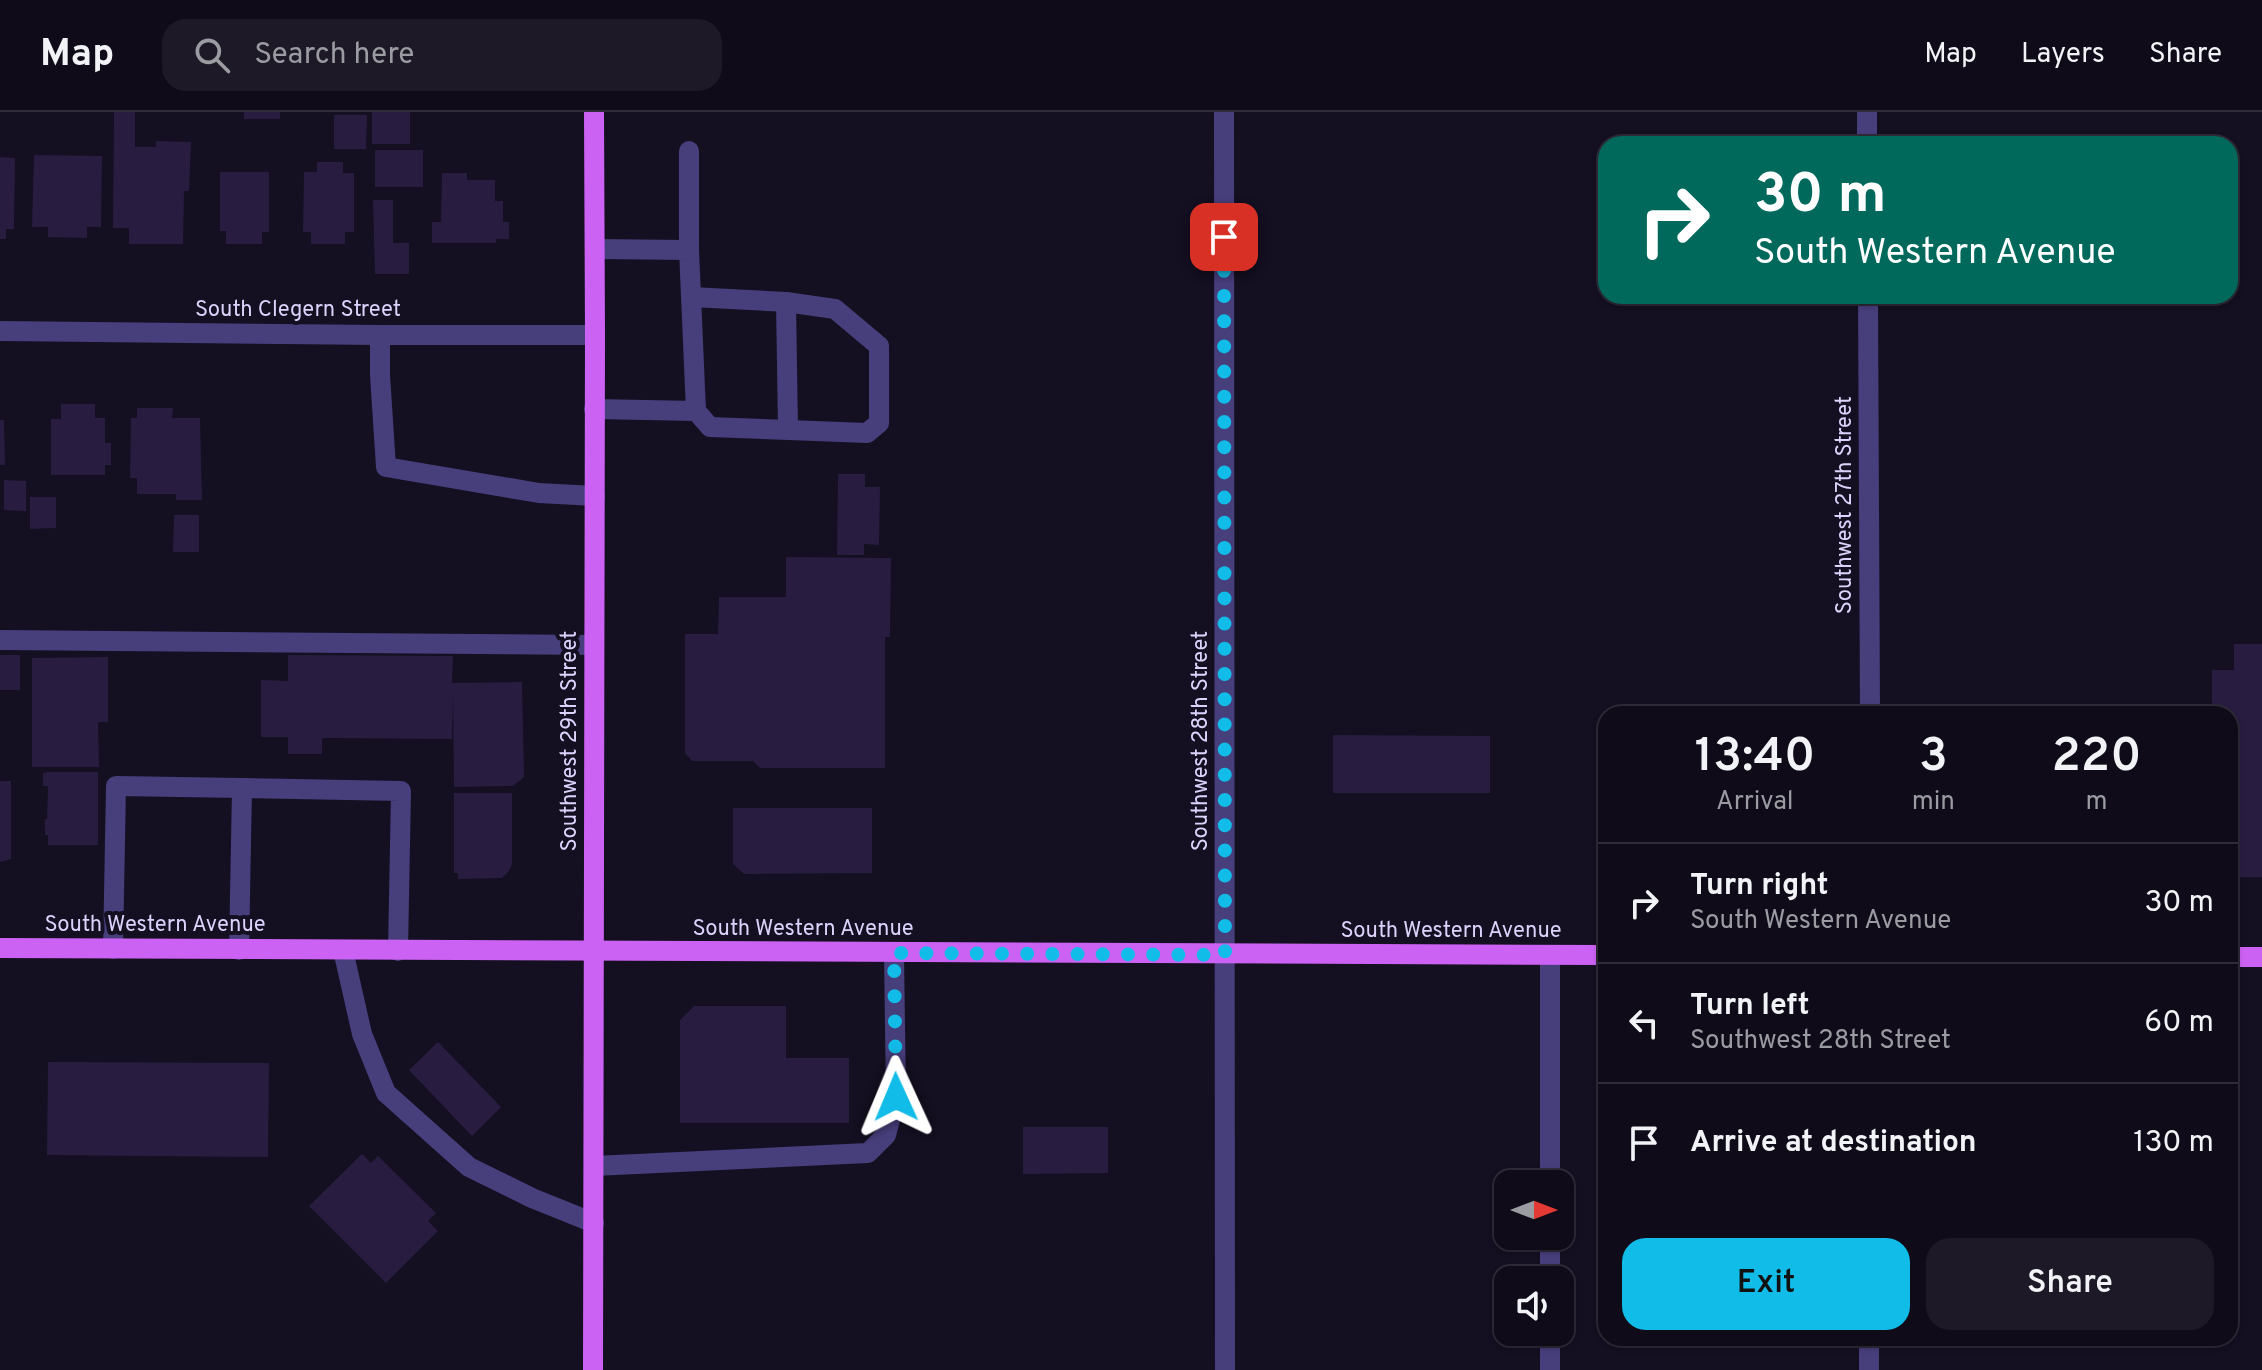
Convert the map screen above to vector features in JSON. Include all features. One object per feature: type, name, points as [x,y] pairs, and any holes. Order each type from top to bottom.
[{"type":"main road","name":"Southwest 29th Street","points":[[593,1370],[594,112]]},
{"type":"main road","name":"South Western Avenue","points":[[0,948],[1598,955]]},
{"type":"main road","points":[[2238,957],[2262,957]]},
{"type":"street","name":"Southwest 28th Street","points":[[1224,112],[1225,1370]]},
{"type":"street","points":[[1867,112],[1867,136]]},
{"type":"street","points":[[689,151],[689,250],[696,411],[710,427],[867,433],[879,423],[879,346],[835,309],[786,302],[692,297]]},
{"type":"street","points":[[595,249],[689,250]]},
{"type":"street","points":[[786,302],[788,429]]},
{"type":"street","name":"Southwest 27th Street","points":[[1868,304],[1870,706]]},
{"type":"street","name":"South Clegern Street","points":[[0,331],[595,335]]},
{"type":"street","points":[[380,335],[386,467],[539,493],[595,496]]},
{"type":"street","points":[[594,409],[696,411]]},
{"type":"street","points":[[0,640],[594,645]]},
{"type":"street","points":[[113,949],[116,786],[401,791],[398,951]]},
{"type":"street","points":[[239,950],[242,788]]},
{"type":"street","points":[[343,950],[362,1034],[386,1093],[469,1167],[532,1198],[594,1223]]},
{"type":"street","points":[[594,1166],[868,1153],[886,1135],[896,1097],[894,953]]},
{"type":"street","points":[[1550,955],[1550,1170]]},
{"type":"street","points":[[1550,1346],[1550,1370]]},
{"type":"street","points":[[1869,1346],[1869,1370]]},
{"type":"building","points":[[114,112],[135,112],[135,147],[156,147],[156,141],[191,142],[189,191],[184,191],[183,244],[129,244],[129,228],[113,228]]},
{"type":"building","points":[[244,112],[280,112],[280,119],[244,119]]},
{"type":"building","points":[[372,112],[410,112],[410,144],[372,144]]},
{"type":"building","points":[[334,115],[367,115],[366,149],[334,149]]},
{"type":"building","points":[[375,150],[423,150],[423,187],[375,187]]},
{"type":"building","points":[[34,155],[102,156],[101,227],[87,227],[87,238],[48,237],[48,227],[32,227]]},
{"type":"building","points":[[0,157],[15,158],[14,229],[6,229],[6,239],[0,239]]},
{"type":"building","points":[[317,162],[343,162],[343,173],[354,173],[354,232],[345,232],[345,244],[311,244],[311,232],[303,232],[304,172],[317,172]]},
{"type":"building","points":[[220,172],[269,172],[269,232],[262,232],[262,244],[226,244],[226,231],[220,231]]},
{"type":"building","points":[[442,173],[467,173],[467,180],[495,180],[495,201],[503,201],[503,222],[509,222],[509,239],[496,239],[496,243],[432,243],[432,222],[441,222]]},
{"type":"building","points":[[373,200],[393,200],[393,243],[409,243],[409,274],[375,274]]},
{"type":"building","points":[[61,404],[95,404],[95,418],[105,418],[105,443],[111,443],[111,465],[105,465],[105,475],[51,475],[51,419],[61,419]]},
{"type":"building","points":[[137,408],[173,408],[172,418],[200,418],[202,500],[176,500],[176,494],[137,494],[137,478],[130,478],[131,418],[137,418]]},
{"type":"building","points":[[0,420],[4,420],[5,465],[0,465]]},
{"type":"building","points":[[838,474],[865,474],[865,487],[880,487],[879,545],[864,544],[864,555],[837,555]]},
{"type":"building","points":[[4,480],[26,481],[26,511],[4,510]]},
{"type":"building","points":[[30,497],[56,497],[56,528],[30,529]]},
{"type":"building","points":[[174,515],[199,515],[199,552],[173,552]]},
{"type":"building","points":[[786,557],[891,558],[890,637],[885,637],[885,768],[760,768],[753,761],[692,761],[685,753],[685,634],[718,634],[719,597],[786,597]]},
{"type":"building","points":[[2234,644],[2262,644],[2262,877],[2238,877],[2238,706],[2212,706],[2212,670],[2234,670]]},
{"type":"building","points":[[0,655],[20,655],[20,690],[0,690]]},
{"type":"building","points":[[288,655],[453,656],[452,683],[522,682],[524,777],[513,786],[454,787],[453,694],[452,739],[322,738],[322,754],[288,754],[288,737],[261,737],[261,680],[288,681]]},
{"type":"building","points":[[108,657],[108,722],[98,722],[99,767],[32,767],[32,658]]},
{"type":"building","points":[[1333,735],[1490,736],[1490,793],[1333,793]]},
{"type":"building","points":[[98,772],[98,845],[48,845],[45,819],[48,786],[43,786],[43,773]]},
{"type":"building","points":[[0,781],[11,781],[11,859],[0,862]]},
{"type":"building","points":[[454,793],[512,793],[512,864],[502,878],[458,879],[458,873],[454,873]]},
{"type":"building","points":[[733,808],[872,808],[872,873],[744,874],[733,864]]},
{"type":"building","points":[[694,1006],[786,1006],[786,1058],[849,1058],[849,1123],[680,1123],[680,1020]]},
{"type":"building","points":[[438,1042],[501,1107],[472,1136],[409,1070]]},
{"type":"building","points":[[48,1062],[269,1063],[268,1157],[47,1155]]},
{"type":"building","points":[[1023,1127],[1108,1127],[1108,1173],[1023,1174]]},
{"type":"building","points":[[362,1154],[371,1163],[378,1156],[436,1213],[428,1221],[438,1231],[386,1283],[309,1206]]},
{"type":"route","points":[[896,1097],[894,953],[1225,955],[1224,237]]}]
